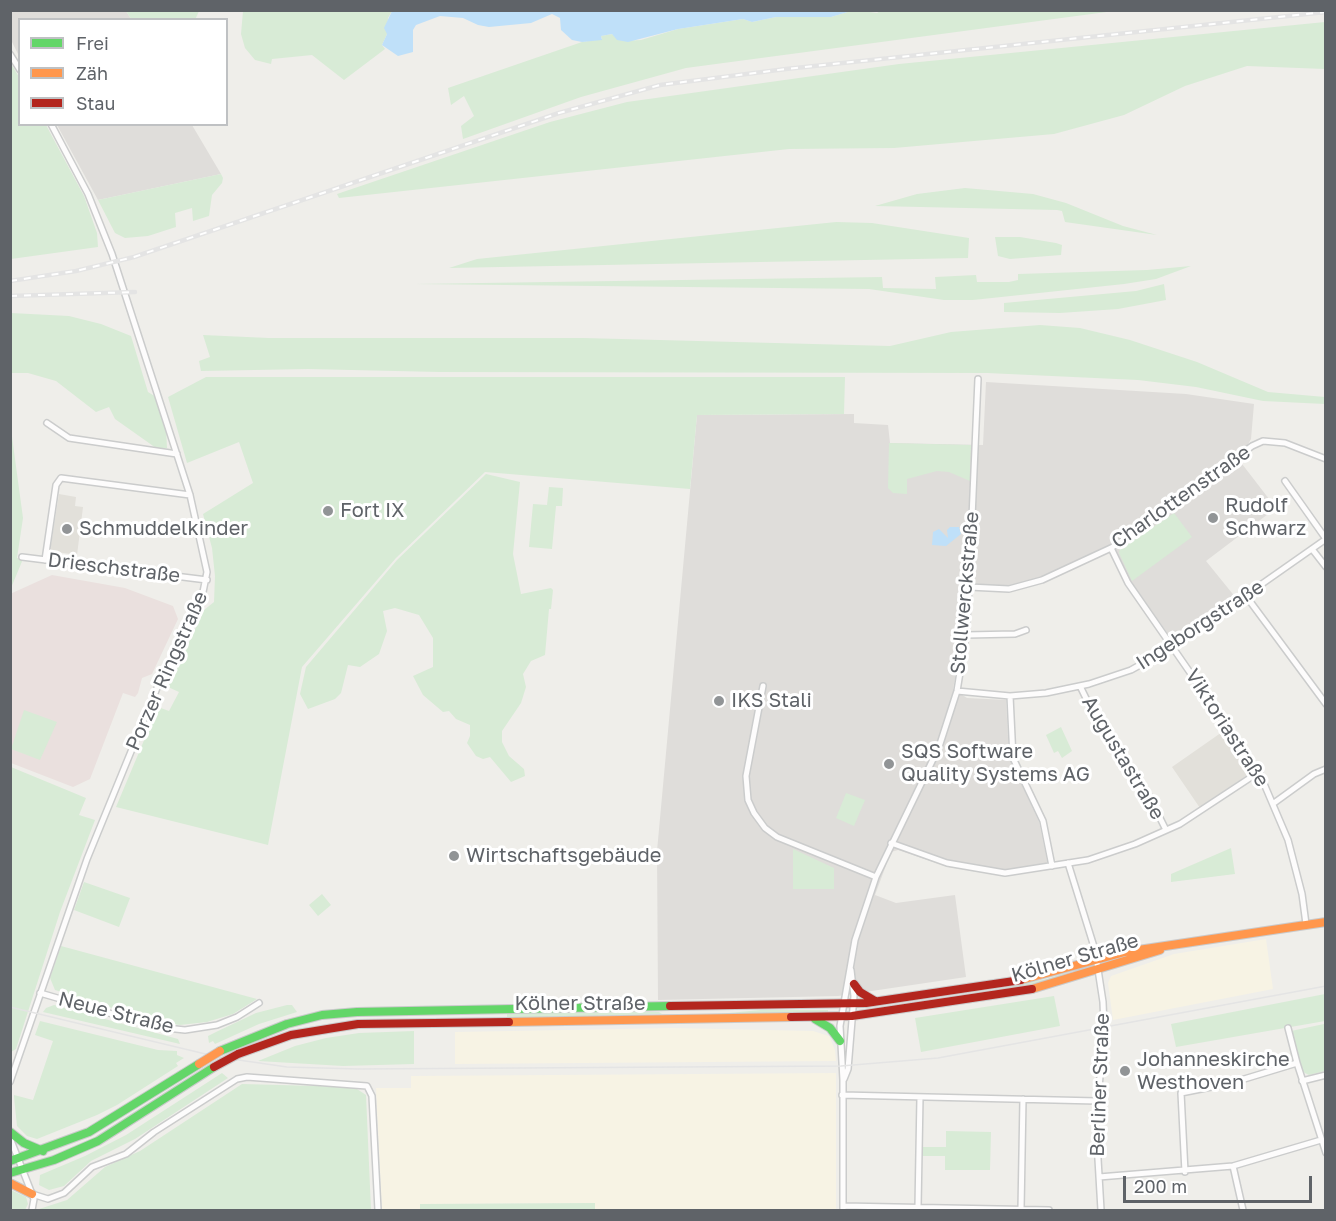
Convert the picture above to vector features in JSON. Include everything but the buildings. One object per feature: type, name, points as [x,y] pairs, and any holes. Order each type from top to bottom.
[{"type":"main road","name":"Kölner Straße","points":[[14,1160],[103,1124],[220,1051],[287,1024],[322,1015],[509,1008],[853,1005],[1040,976],[1125,952],[1326,922]]},
{"type":"main road","name":"Kölner Straße","points":[[10,1173],[98,1141],[214,1067],[238,1054],[291,1035],[358,1024],[842,1018],[1013,994],[1099,971],[1176,944]]},
{"type":"main road","points":[[854,984],[863,994],[877,1002]]},
{"type":"main road","points":[[676,1008],[676,1020]]},
{"type":"main road","points":[[814,1018],[830,1028],[840,1041]]},
{"type":"main road","points":[[10,1132],[24,1143],[43,1150]]},
{"type":"main road","points":[[10,1182],[32,1194]]},
{"type":"street","points":[[10,54],[18,67]]},
{"type":"street","name":"Porzer Ringstraße","points":[[10,1082],[87,859],[157,688],[202,597],[207,580],[206,560],[190,495],[110,248],[88,194],[52,126]]},
{"type":"street","name":"Stollwerckstraße","points":[[843,1080],[840,1041],[855,940],[876,877],[939,747],[957,692],[966,635],[978,379]]},
{"type":"street","points":[[47,423],[69,438],[177,454]]},
{"type":"street","name":"Charlottenstraße","points":[[969,587],[1009,590],[1067,570],[1111,548],[1148,524],[1252,446],[1263,441],[1285,443],[1326,459]]},
{"type":"street","points":[[45,560],[56,485],[61,478],[190,495]]},
{"type":"street","points":[[1285,481],[1326,539]]},
{"type":"street","name":"Ingeborgstraße","points":[[957,692],[1010,696],[1080,686],[1131,670],[1172,647],[1326,539]]},
{"type":"street","name":"Viktoriastraße","points":[[1111,548],[1128,584],[1258,772],[1274,803],[1295,863],[1306,924]]},
{"type":"street","points":[[1312,549],[1326,567]]},
{"type":"street","name":"Drieschstraße","points":[[22,557],[207,580]]},
{"type":"street","points":[[1246,596],[1326,704]]},
{"type":"street","points":[[966,635],[1015,634],[1026,630]]},
{"type":"street","points":[[762,686],[746,776],[748,800],[754,813],[765,828],[777,837],[876,877]]},
{"type":"street","name":"Augustastraße","points":[[1080,686],[1100,727],[1147,792],[1166,830]]},
{"type":"street","points":[[1316,690],[1326,687]]},
{"type":"street","points":[[1010,696],[1013,758],[1043,821],[1052,866]]},
{"type":"street","points":[[1274,803],[1314,774],[1326,769]]},
{"type":"street","points":[[891,843],[947,863],[1005,873],[1068,863],[1113,852],[1166,830],[1202,811],[1258,772]]},
{"type":"street","name":"Berliner Straße","points":[[1068,863],[1099,971],[1104,1028],[1097,1101],[1101,1210]]},
{"type":"street","name":"Stollwerckstraße","points":[[843,1080],[848,1069],[853,1005],[854,984],[851,966]]},
{"type":"street","name":"Neue Straße","points":[[39,993],[171,1029],[196,1030],[217,1025],[237,1017],[259,1003]]},
{"type":"street","points":[[1288,1029],[1326,1154]]},
{"type":"street","points":[[1185,1172],[1181,1093],[1231,1083],[1297,1063]]},
{"type":"street","points":[[1302,1081],[1326,1075]]},
{"type":"street","points":[[32,1194],[48,1199],[64,1193],[92,1167],[126,1154],[173,1120],[237,1079],[247,1077],[367,1086],[372,1096],[378,1210]]},
{"type":"street","points":[[843,1080],[843,1208],[1049,1210]]},
{"type":"street","points":[[842,1095],[1097,1101]]},
{"type":"street","points":[[918,1208],[920,1097]]},
{"type":"street","points":[[1021,1209],[1023,1099]]},
{"type":"street","points":[[10,1138],[14,1160],[34,1199],[32,1210]]},
{"type":"street","points":[[1099,1177],[1185,1172],[1233,1166],[1321,1140]]},
{"type":"street","points":[[1233,1166],[1243,1210]]},
{"type":"shaded area","points":[[10,11],[126,11],[130,18],[18,18],[18,54],[11,40]]},
{"type":"shaded area","points":[[58,126],[193,126],[221,174],[98,200]]},
{"type":"shaded area","points":[[986,382],[1186,394],[1254,404],[1251,439],[1239,460],[1276,508],[1206,561],[1236,598],[1178,639],[1171,638],[1131,582],[1111,547],[1056,573],[1009,588],[965,587],[960,652],[953,689],[967,698],[1006,700],[1009,757],[1039,822],[1049,870],[997,875],[948,867],[898,850],[891,852],[875,895],[896,903],[955,895],[966,977],[838,996],[658,1000],[657,851],[697,415],[854,414],[854,423],[888,425],[890,443],[983,445]]},
{"type":"shaded area","name":"Schmuddelkinder","points":[[59,494],[76,497],[75,506],[83,507],[77,555],[50,551]]},
{"type":"shaded area","points":[[52,575],[125,588],[173,606],[178,619],[152,674],[142,678],[138,693],[135,697],[123,693],[90,779],[73,787],[11,763],[10,594]]},
{"type":"shaded area","points":[[1225,730],[1251,767],[1249,774],[1200,808],[1172,767]]},
{"type":"shaded area","points":[[1266,939],[1273,989],[1113,1020],[1108,983],[1111,976],[1174,954]]},
{"type":"shaded area","points":[[673,1028],[813,1031],[829,1036],[835,1050],[836,1061],[455,1064],[455,1032]]},
{"type":"shaded area","points":[[836,1073],[836,1210],[595,1210],[595,1203],[420,1204],[420,1210],[382,1210],[376,1088],[411,1088],[411,1076]]},
{"type":"green space","points":[[854,10],[877,13],[882,10],[1114,11],[686,68],[581,97],[463,139],[461,126],[474,116],[464,96],[451,105],[448,88],[582,42],[602,39],[601,36],[612,34],[622,41],[641,40],[678,29],[743,19],[752,22],[776,17],[831,17]]},
{"type":"green space","points":[[126,11],[199,11],[196,18],[130,18]]},
{"type":"green space","points":[[243,11],[392,11],[388,18],[387,34],[382,45],[385,49],[344,80],[312,55],[272,59],[271,64],[255,60],[245,48],[241,34]]},
{"type":"green space","points":[[1325,22],[1325,69],[1247,66],[1185,86],[1124,115],[1054,134],[894,148],[789,149],[339,198],[337,194],[550,122],[627,102],[899,64]]},
{"type":"green space","points":[[10,62],[18,75],[18,126],[47,126],[84,196],[97,233],[98,247],[11,259]]},
{"type":"green space","points":[[221,174],[222,183],[212,195],[209,216],[193,221],[192,208],[175,213],[176,227],[148,236],[125,238],[115,233],[98,200]]},
{"type":"green space","points":[[965,188],[1033,194],[1066,203],[1123,226],[1157,235],[1065,222],[1062,211],[1057,210],[875,206],[917,194]]},
{"type":"green space","points":[[836,222],[872,223],[969,238],[968,258],[449,268],[477,259]]},
{"type":"green space","points":[[995,237],[1020,237],[1056,243],[1062,245],[1061,255],[1010,259],[998,256]]},
{"type":"green space","points":[[1191,266],[1156,279],[1124,284],[973,300],[944,300],[869,289],[415,284],[882,277],[883,288],[936,289],[935,277],[976,275],[977,282],[1009,282],[1018,280],[1018,274],[1147,270]]},
{"type":"green space","points":[[1164,284],[1166,300],[1118,309],[1060,313],[1004,312],[1004,303],[1136,291]]},
{"type":"green space","points":[[11,313],[69,316],[101,324],[131,336],[148,392],[156,397],[166,426],[167,448],[156,448],[115,419],[109,407],[96,412],[56,381],[28,373],[11,373]]},
{"type":"green space","points":[[1040,325],[1080,328],[1130,340],[1197,362],[1268,392],[1325,397],[1325,404],[1263,401],[1196,387],[1138,380],[987,373],[439,372],[308,369],[201,371],[199,361],[210,357],[203,335],[269,338],[583,338],[890,346],[951,332]]},
{"type":"green space","points":[[206,377],[845,377],[844,414],[697,415],[690,489],[485,472],[396,558],[302,667],[268,845],[116,807],[158,707],[169,711],[179,692],[168,687],[204,610],[214,602],[215,576],[212,548],[203,514],[253,483],[239,442],[187,463],[168,397]]},
{"type":"green space","points":[[10,422],[23,518],[17,558],[23,559],[11,588]]},
{"type":"green space","points":[[889,443],[971,445],[970,481],[949,472],[937,471],[907,479],[907,494],[893,493],[888,488]]},
{"type":"green space","points":[[486,474],[520,482],[513,554],[521,594],[551,588],[553,590],[545,655],[531,661],[523,674],[526,687],[521,703],[502,731],[502,742],[509,756],[524,769],[525,776],[511,782],[490,757],[483,759],[476,756],[467,743],[470,736],[470,725],[456,719],[449,711],[443,712],[423,695],[413,676],[433,667],[433,638],[419,615],[395,608],[383,611],[387,631],[379,654],[360,667],[348,665],[341,693],[335,699],[308,709],[300,694],[306,667],[397,560]]},
{"type":"green space","points":[[549,487],[563,488],[562,506],[556,506],[552,549],[529,547],[533,504],[547,505]]},
{"type":"green space","points":[[1174,513],[1192,537],[1132,581],[1119,553],[1120,549]]},
{"type":"green space","points":[[24,710],[57,722],[40,760],[11,749]]},
{"type":"green space","points":[[1061,727],[1072,751],[1062,758],[1058,751],[1054,753],[1046,735]]},
{"type":"green space","points":[[11,767],[86,798],[79,815],[95,820],[60,912],[16,1049],[11,1052]]},
{"type":"green space","points":[[846,793],[865,800],[854,826],[836,818]]},
{"type":"green space","points":[[1231,848],[1235,874],[1171,882],[1171,874]]},
{"type":"green space","points":[[793,849],[834,868],[834,889],[793,889]]},
{"type":"green space","points":[[84,882],[130,898],[119,927],[74,910]]},
{"type":"green space","points":[[322,894],[331,905],[318,916],[309,905]]},
{"type":"green space","points":[[61,946],[257,999],[233,1014],[207,1022],[180,1025],[157,1022],[55,990],[50,978]]},
{"type":"green space","points":[[1078,969],[1030,987],[970,995],[1046,979]]},
{"type":"green space","points":[[1325,994],[1325,1021],[1176,1047],[1171,1024]]},
{"type":"green space","points":[[1054,996],[1060,1026],[921,1052],[915,1018]]},
{"type":"green space","points":[[54,1005],[178,1039],[180,1044],[43,1012]]},
{"type":"green space","points":[[292,1005],[297,1012],[259,1024],[215,1044],[213,1041],[209,1043],[208,1036],[216,1032],[256,1013]]},
{"type":"green space","points":[[761,1010],[828,1010],[828,1012],[695,1016]]},
{"type":"green space","points":[[659,1012],[662,1014],[507,1018],[507,1013]]},
{"type":"green space","points":[[40,1021],[158,1050],[177,1051],[177,1055],[184,1058],[176,1063],[178,1066],[117,1105],[37,1139],[27,1136],[17,1126],[14,1095],[33,1100],[53,1041],[35,1035]]},
{"type":"green space","points":[[1324,1024],[1325,1071],[1309,1075],[1303,1072],[1291,1031]]},
{"type":"green space","points":[[414,1031],[414,1064],[343,1066],[258,1061],[295,1046],[326,1038],[359,1033]]},
{"type":"green space","points":[[222,1073],[228,1078],[135,1139],[91,1161],[64,1186],[49,1190],[39,1185],[40,1175],[126,1135]]},
{"type":"green space","points":[[242,1084],[354,1087],[366,1095],[371,1210],[36,1210],[67,1200],[105,1167],[140,1151]]},
{"type":"green space","points":[[946,1131],[991,1132],[990,1170],[945,1170],[945,1156],[922,1156],[922,1147],[946,1147]]},
{"type":"green space","points":[[11,1190],[26,1197],[28,1204],[25,1210],[11,1210]]},
{"type":"green space","points":[[595,1203],[595,1210],[420,1210],[420,1204]]},
{"type":"water","points":[[392,10],[851,11],[831,17],[776,17],[752,22],[743,19],[678,29],[628,42],[617,40],[612,34],[601,36],[602,40],[582,42],[572,40],[561,30],[560,18],[552,14],[531,23],[489,27],[463,18],[440,16],[416,25],[413,30],[413,52],[398,56],[382,45],[387,34],[384,28]]},
{"type":"water","points":[[950,527],[959,527],[961,534],[946,546],[932,545],[933,532],[939,529],[948,538],[947,530]]},
{"type":"tram line","points":[[10,1007],[218,1057],[287,1067],[358,1069],[841,1066],[938,1058],[1326,986]]},
{"type":"railway","points":[[10,281],[76,271],[134,257],[559,113],[660,85],[786,69],[1326,12]]},
{"type":"railway","points":[[10,296],[135,292]]},
{"type":"traffic: fast","points":[[220,1051],[287,1024],[322,1015],[357,1012],[670,1006]]},
{"type":"traffic: fast","points":[[815,1019],[830,1028],[840,1041]]},
{"type":"traffic: fast","points":[[10,1161],[89,1132],[199,1064]]},
{"type":"traffic: fast","points":[[10,1173],[54,1160],[98,1141],[214,1067]]},
{"type":"traffic: fast","points":[[10,1132],[24,1143],[43,1151]]},
{"type":"traffic: slow","points":[[1021,980],[1125,952],[1326,922]]},
{"type":"traffic: slow","points":[[1032,989],[1160,950]]},
{"type":"traffic: slow","points":[[509,1022],[791,1017]]},
{"type":"traffic: slow","points":[[199,1064],[220,1051]]},
{"type":"traffic: slow","points":[[10,1183],[32,1194]]},
{"type":"traffic: jam","points":[[670,1006],[866,1003],[1021,980]]},
{"type":"traffic: jam","points":[[854,984],[860,992],[875,1001]]},
{"type":"traffic: jam","points":[[791,1017],[852,1016],[1032,989]]},
{"type":"traffic: jam","points":[[238,1054],[291,1035],[358,1024],[509,1022]]},
{"type":"traffic: jam","points":[[214,1067],[238,1054]]},
{"type":"place","name":"Fort IX","points":[[328,511]]},
{"type":"place","name":"Rudolf Schwarz","points":[[1213,518]]},
{"type":"place","name":"Schmuddelkinder","points":[[67,529]]},
{"type":"place","name":"IKS Stali","points":[[719,701]]},
{"type":"place","name":"SQS Software Quality Systems AG","points":[[889,764]]},
{"type":"place","name":"Wirtschaftsgebäude","points":[[454,856]]},
{"type":"place","name":"Johanneskirche Westhoven","points":[[1125,1071]]}]
